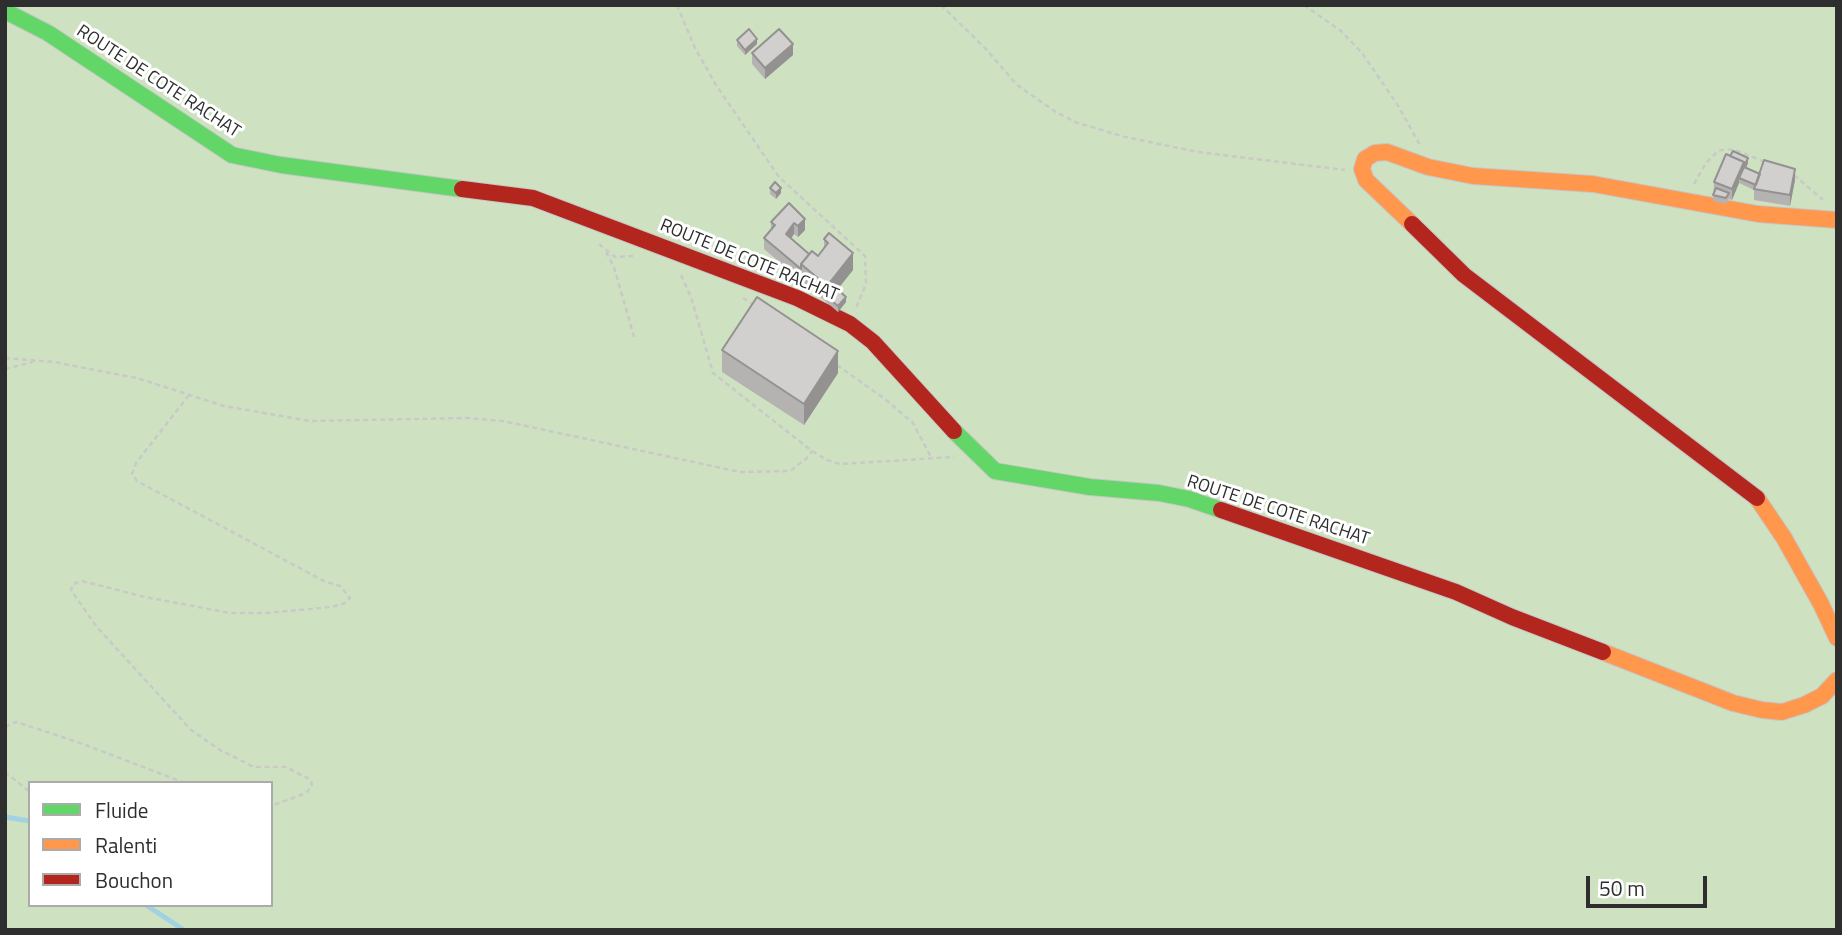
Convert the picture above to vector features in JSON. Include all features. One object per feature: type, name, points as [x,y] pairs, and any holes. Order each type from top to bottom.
[{"type":"street","name":"ROUTE DE COTE RACHAT","points":[[5,11],[48,33],[232,155],[294,167],[533,198],[797,298],[849,324],[873,342],[973,452],[995,471],[1090,487],[1159,493],[1189,499],[1456,592],[1511,617],[1733,703],[1782,712],[1822,696],[1837,680]]},
{"type":"street","points":[[1837,220],[1758,214],[1593,184],[1472,176],[1428,166],[1387,152],[1375,153],[1365,159],[1362,169],[1366,180],[1464,275],[1754,494],[1784,538],[1837,638]]},
{"type":"path","points":[[677,5],[695,48],[716,85],[779,177],[865,256],[866,284],[849,324]]},
{"type":"path","points":[[941,5],[985,48],[1017,85],[1075,122],[1125,137],[1198,152],[1322,168],[1362,169]]},
{"type":"path","points":[[1304,5],[1341,32],[1362,53],[1425,152],[1428,166]]},
{"type":"path","points":[[1688,202],[1696,178],[1711,156],[1718,151],[1738,151],[1776,167]]},
{"type":"path","points":[[1789,172],[1819,195],[1837,220]]},
{"type":"path","points":[[592,220],[591,231],[614,267],[634,337]]},
{"type":"path","points":[[606,252],[615,257],[640,255]]},
{"type":"path","points":[[680,272],[691,297],[713,373],[812,451],[840,464],[932,459],[964,456],[973,452]]},
{"type":"path","points":[[741,297],[761,310]]},
{"type":"path","points":[[5,358],[137,378],[224,406],[310,421],[466,418],[503,421],[740,472],[790,471],[806,460],[812,451]]},
{"type":"path","points":[[829,359],[914,423],[932,459]]},
{"type":"path","points":[[5,369],[36,361]]},
{"type":"path","points":[[189,394],[136,463],[132,474],[137,481],[324,582],[340,586],[350,597],[345,603],[331,607],[266,613],[230,613],[145,597],[82,581],[73,584],[71,590],[96,626],[191,730],[220,750],[254,767],[286,767],[311,780],[312,786],[306,793],[273,805]]},
{"type":"path","points":[[5,727],[16,722],[180,781]]},
{"type":"path","points":[[5,772],[28,790]]},
{"type":"green space","points":[[5,5],[1837,5],[1837,930],[5,930]]},
{"type":"building","points":[[749,29],[757,39],[745,50],[737,40]]},
{"type":"building","points":[[779,29],[793,44],[765,68],[752,53]]},
{"type":"building","points":[[1733,151],[1748,158],[1744,167],[1744,162],[1730,156]]},
{"type":"building","points":[[1726,154],[1744,162],[1732,189],[1714,182]]},
{"type":"building","points":[[1764,160],[1795,169],[1790,195],[1754,189]]},
{"type":"building","points":[[1744,167],[1760,174],[1756,185],[1739,178]]},
{"type":"building","points":[[775,182],[781,188],[776,193],[770,188]]},
{"type":"building","points":[[1716,188],[1729,193],[1726,198],[1713,195]]},
{"type":"building","points":[[789,203],[805,219],[798,226],[794,223],[786,234],[809,254],[801,264],[801,269],[764,238],[775,225],[771,222]]},
{"type":"building","points":[[829,233],[853,253],[827,286],[801,264],[812,251],[818,256],[828,243],[824,239]]},
{"type":"building","points":[[835,287],[846,297],[838,306],[827,297]]},
{"type":"building","points":[[757,297],[838,351],[804,404],[722,350]]},
{"type":"waterway","points":[[5,817],[28,821]]},
{"type":"waterway","points":[[149,907],[184,930]]},
{"type":"traffic: fast","points":[[5,11],[48,33],[232,155],[281,165],[462,189]]},
{"type":"traffic: fast","points":[[954,431],[995,471],[1090,487],[1159,493],[1189,499],[1221,510]]},
{"type":"traffic: slow","points":[[1412,224],[1366,180],[1362,169],[1365,159],[1375,153],[1387,152],[1428,167],[1473,176],[1593,184],[1758,214],[1837,220]]},
{"type":"traffic: slow","points":[[1757,498],[1784,538],[1837,638]]},
{"type":"traffic: slow","points":[[1603,652],[1733,703],[1762,710],[1782,712],[1804,705],[1822,696],[1837,680]]},
{"type":"traffic: jam","points":[[462,189],[533,198],[797,298],[850,324],[873,342],[954,431]]},
{"type":"traffic: jam","points":[[1412,224],[1464,275],[1757,498]]},
{"type":"traffic: jam","points":[[1221,510],[1456,592],[1603,652]]}]
